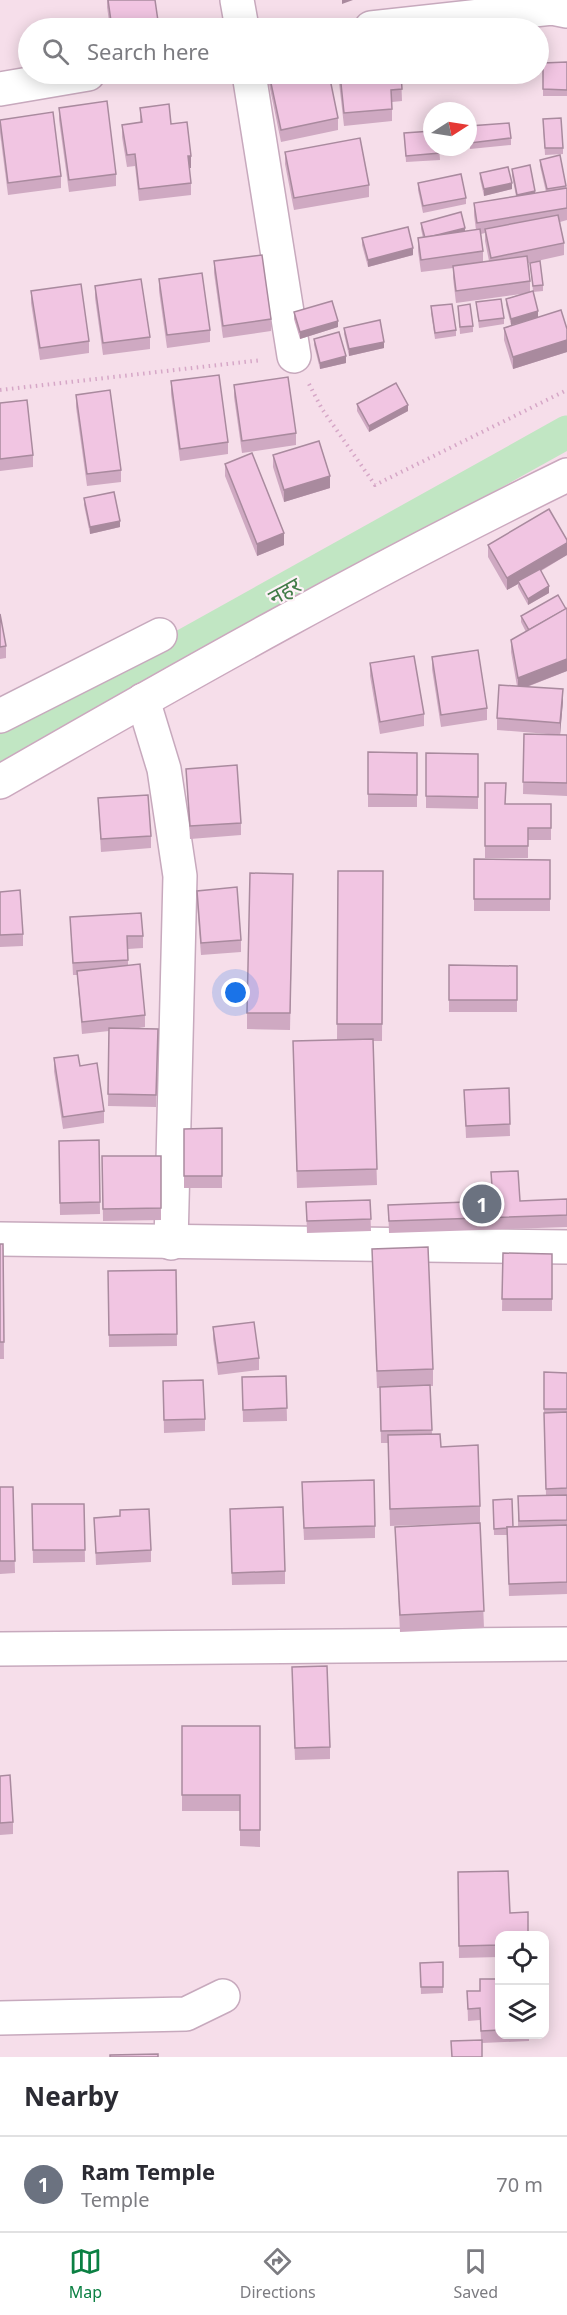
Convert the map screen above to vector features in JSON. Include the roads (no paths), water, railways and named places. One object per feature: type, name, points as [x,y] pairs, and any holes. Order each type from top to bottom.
[{"type":"street","points":[[237,0],[240,18]]},
{"type":"street","points":[[462,18],[552,8],[567,10]]},
{"type":"street","points":[[0,89],[29,84]]},
{"type":"street","points":[[251,84],[294,356]]},
{"type":"street","points":[[0,782],[143,700],[470,522],[567,475]]},
{"type":"street","points":[[0,716],[160,635]]},
{"type":"street","points":[[143,700],[164,769],[180,876],[171,1243]]},
{"type":"street","points":[[0,1239],[567,1247]]},
{"type":"street","points":[[0,1649],[567,1644]]},
{"type":"street","points":[[0,2018],[186,2014],[223,1996]]},
{"type":"waterway","name":"नहर","points":[[0,748],[567,432]]},
{"type":"place","name":"Ram Temple","points":[[482,1204]]}]
